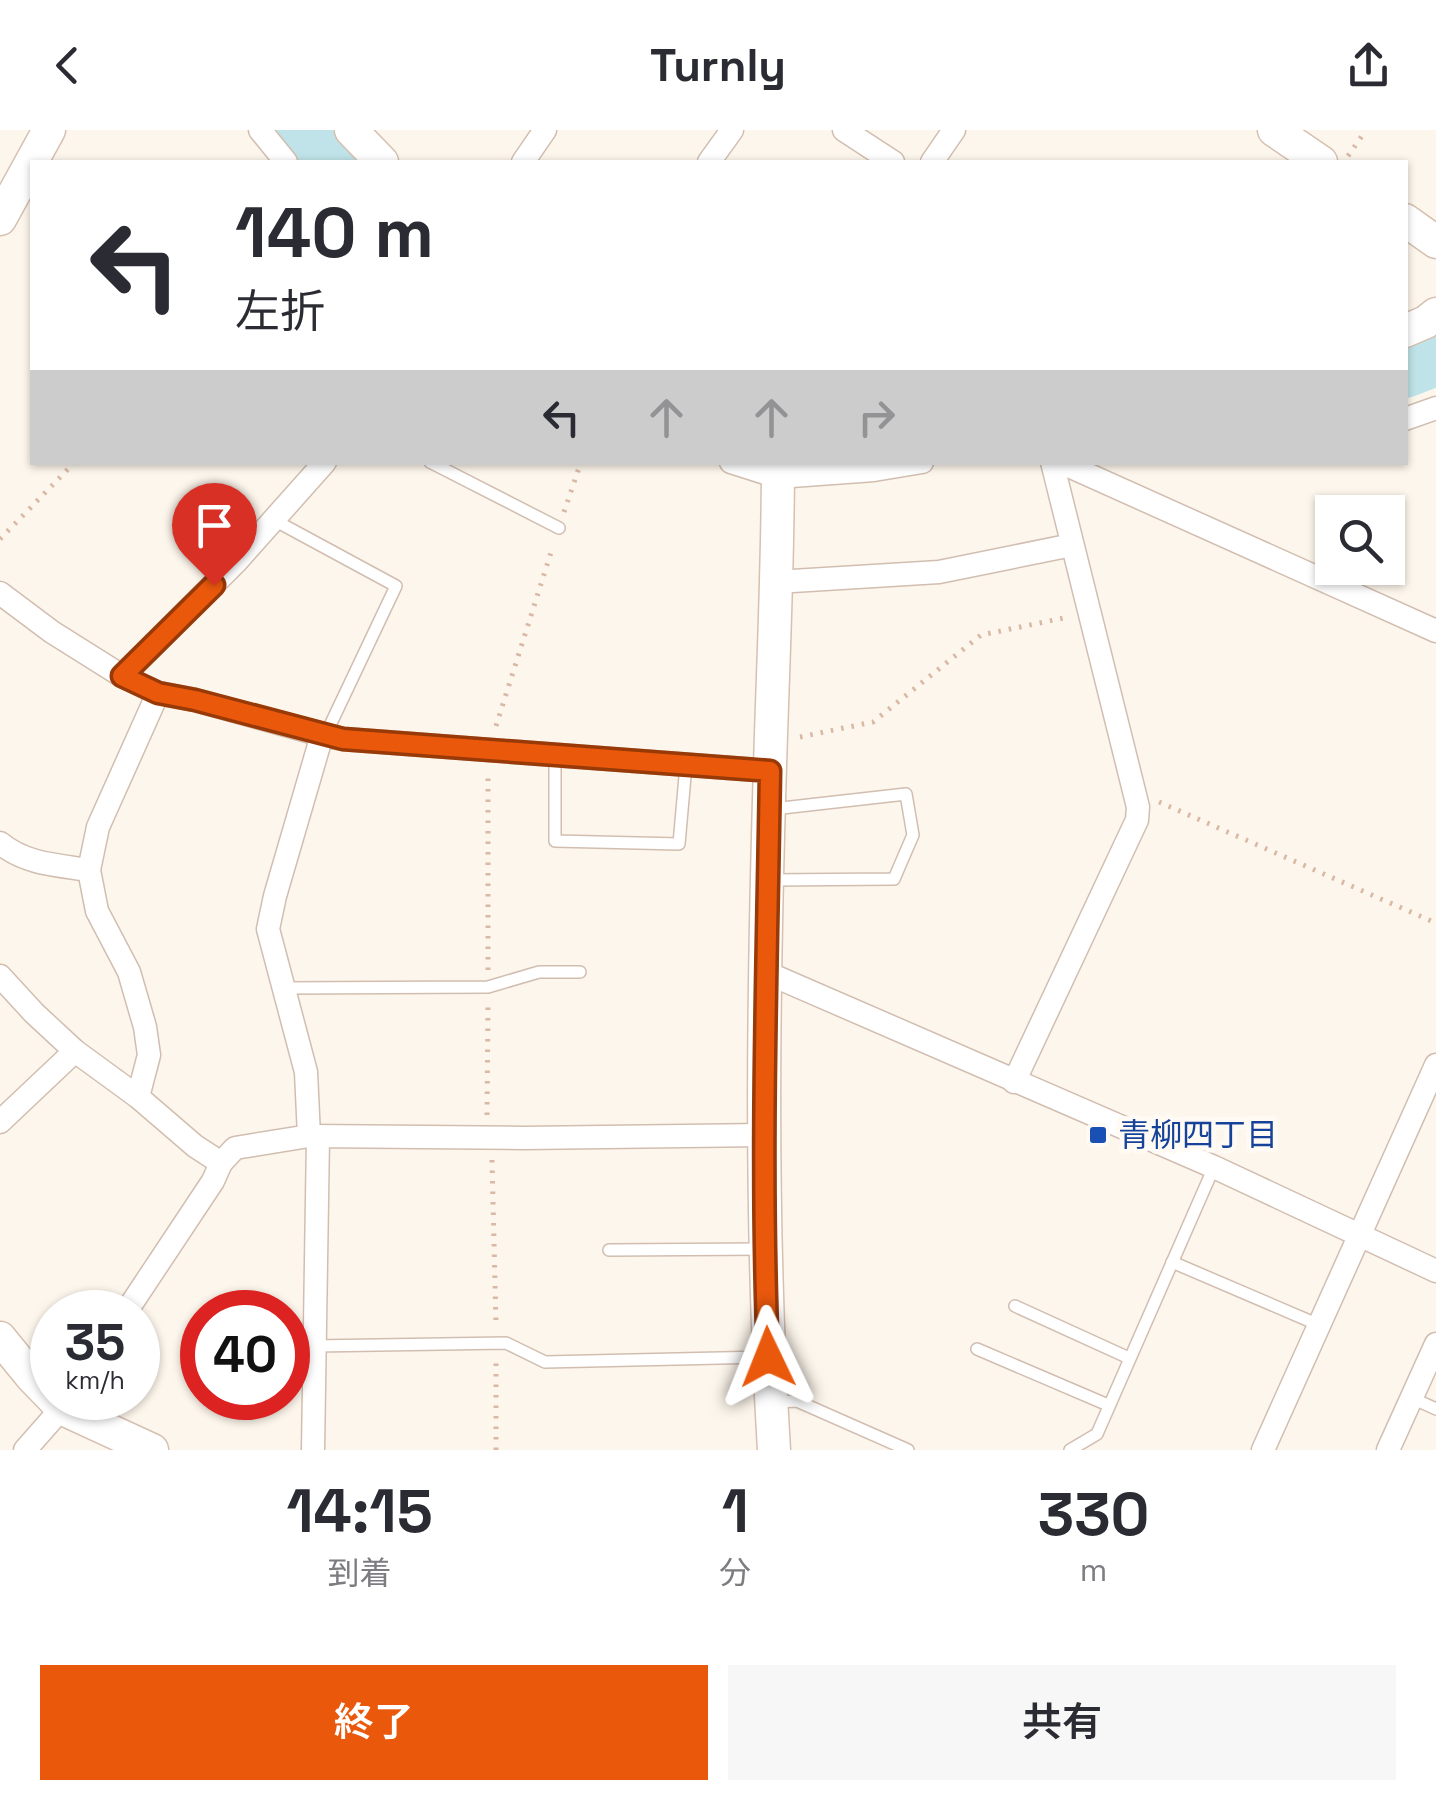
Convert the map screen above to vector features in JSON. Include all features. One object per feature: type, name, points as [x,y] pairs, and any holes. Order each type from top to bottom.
[{"type":"street","points":[[32,160],[49,130]]},
{"type":"street","points":[[260,130],[284,160]]},
{"type":"street","points":[[351,130],[380,160]]},
{"type":"street","points":[[524,160],[545,130]]},
{"type":"street","points":[[711,160],[732,130]]},
{"type":"street","points":[[844,130],[890,160]]},
{"type":"street","points":[[933,160],[954,130]]},
{"type":"street","points":[[1274,130],[1318,160]]},
{"type":"street","points":[[0,219],[30,165]]},
{"type":"street","points":[[1408,222],[1436,242]]},
{"type":"street","points":[[1408,330],[1436,314]]},
{"type":"street","points":[[1408,417],[1436,408]]},
{"type":"street","points":[[122,676],[236,562],[322,465]]},
{"type":"street","points":[[774,1450],[764,1248],[764,1135],[778,468],[874,470],[904,465]]},
{"type":"street","points":[[1014,1082],[1136,820],[1138,806],[1053,465]]},
{"type":"street","points":[[1067,465],[1436,631]]},
{"type":"street","points":[[776,582],[939,572],[1072,545]]},
{"type":"street","points":[[0,594],[122,676],[158,693],[323,735],[770,771]]},
{"type":"street","points":[[138,1097],[149,1055],[146,1027],[129,972],[97,911],[89,870],[98,827],[158,693]]},
{"type":"street","points":[[314,1450],[313,1136],[306,1072],[268,929],[323,735]]},
{"type":"street","points":[[0,843],[36,862],[89,870]]},
{"type":"street","points":[[765,972],[1214,1167],[1436,1271]]},
{"type":"street","points":[[0,976],[75,1050],[194,1146],[222,1163]]},
{"type":"street","points":[[0,1122],[75,1050]]},
{"type":"street","points":[[1263,1450],[1436,1065]]},
{"type":"street","points":[[141,1290],[234,1148],[313,1136],[764,1135]]},
{"type":"street","points":[[0,1338],[30,1375]]},
{"type":"street","points":[[1388,1450],[1436,1344]]},
{"type":"street","points":[[25,1450],[51,1420]]},
{"type":"street","points":[[97,1420],[152,1450]]},
{"type":"lane","points":[[436,465],[559,528]]},
{"type":"lane","points":[[274,520],[396,586],[323,735]]},
{"type":"lane","points":[[555,755],[554,841],[679,844],[686,766]]},
{"type":"lane","points":[[767,880],[894,879],[913,835],[906,794],[769,810]]},
{"type":"lane","points":[[284,988],[488,986],[539,972],[580,972]]},
{"type":"lane","points":[[1070,1450],[1096,1434],[1214,1167]]},
{"type":"lane","points":[[610,1250],[764,1248]]},
{"type":"lane","points":[[1172,1262],[1319,1325]]},
{"type":"lane","points":[[1015,1306],[1129,1358]]},
{"type":"lane","points":[[314,1346],[506,1343],[545,1362],[768,1357]]},
{"type":"lane","points":[[977,1348],[1108,1406]]},
{"type":"lane","points":[[1412,1398],[1436,1409]]},
{"type":"lane","points":[[772,1402],[797,1402],[908,1450]]},
{"type":"path","points":[[1345,160],[1366,130]]},
{"type":"path","points":[[0,538],[72,465]]},
{"type":"path","points":[[496,1450],[488,750],[580,465]]},
{"type":"path","points":[[787,740],[873,722],[980,634],[1089,613]]},
{"type":"path","points":[[1134,792],[1436,923]]},
{"type":"waterway","points":[[297,130],[328,160]]},
{"type":"waterway","points":[[1408,372],[1436,361]]},
{"type":"place","name":"青柳四丁目","points":[[1098,1135]]},
{"type":"route","points":[[214,585],[122,676],[158,693],[343,739],[770,771],[764,1210],[768,1357]]}]
